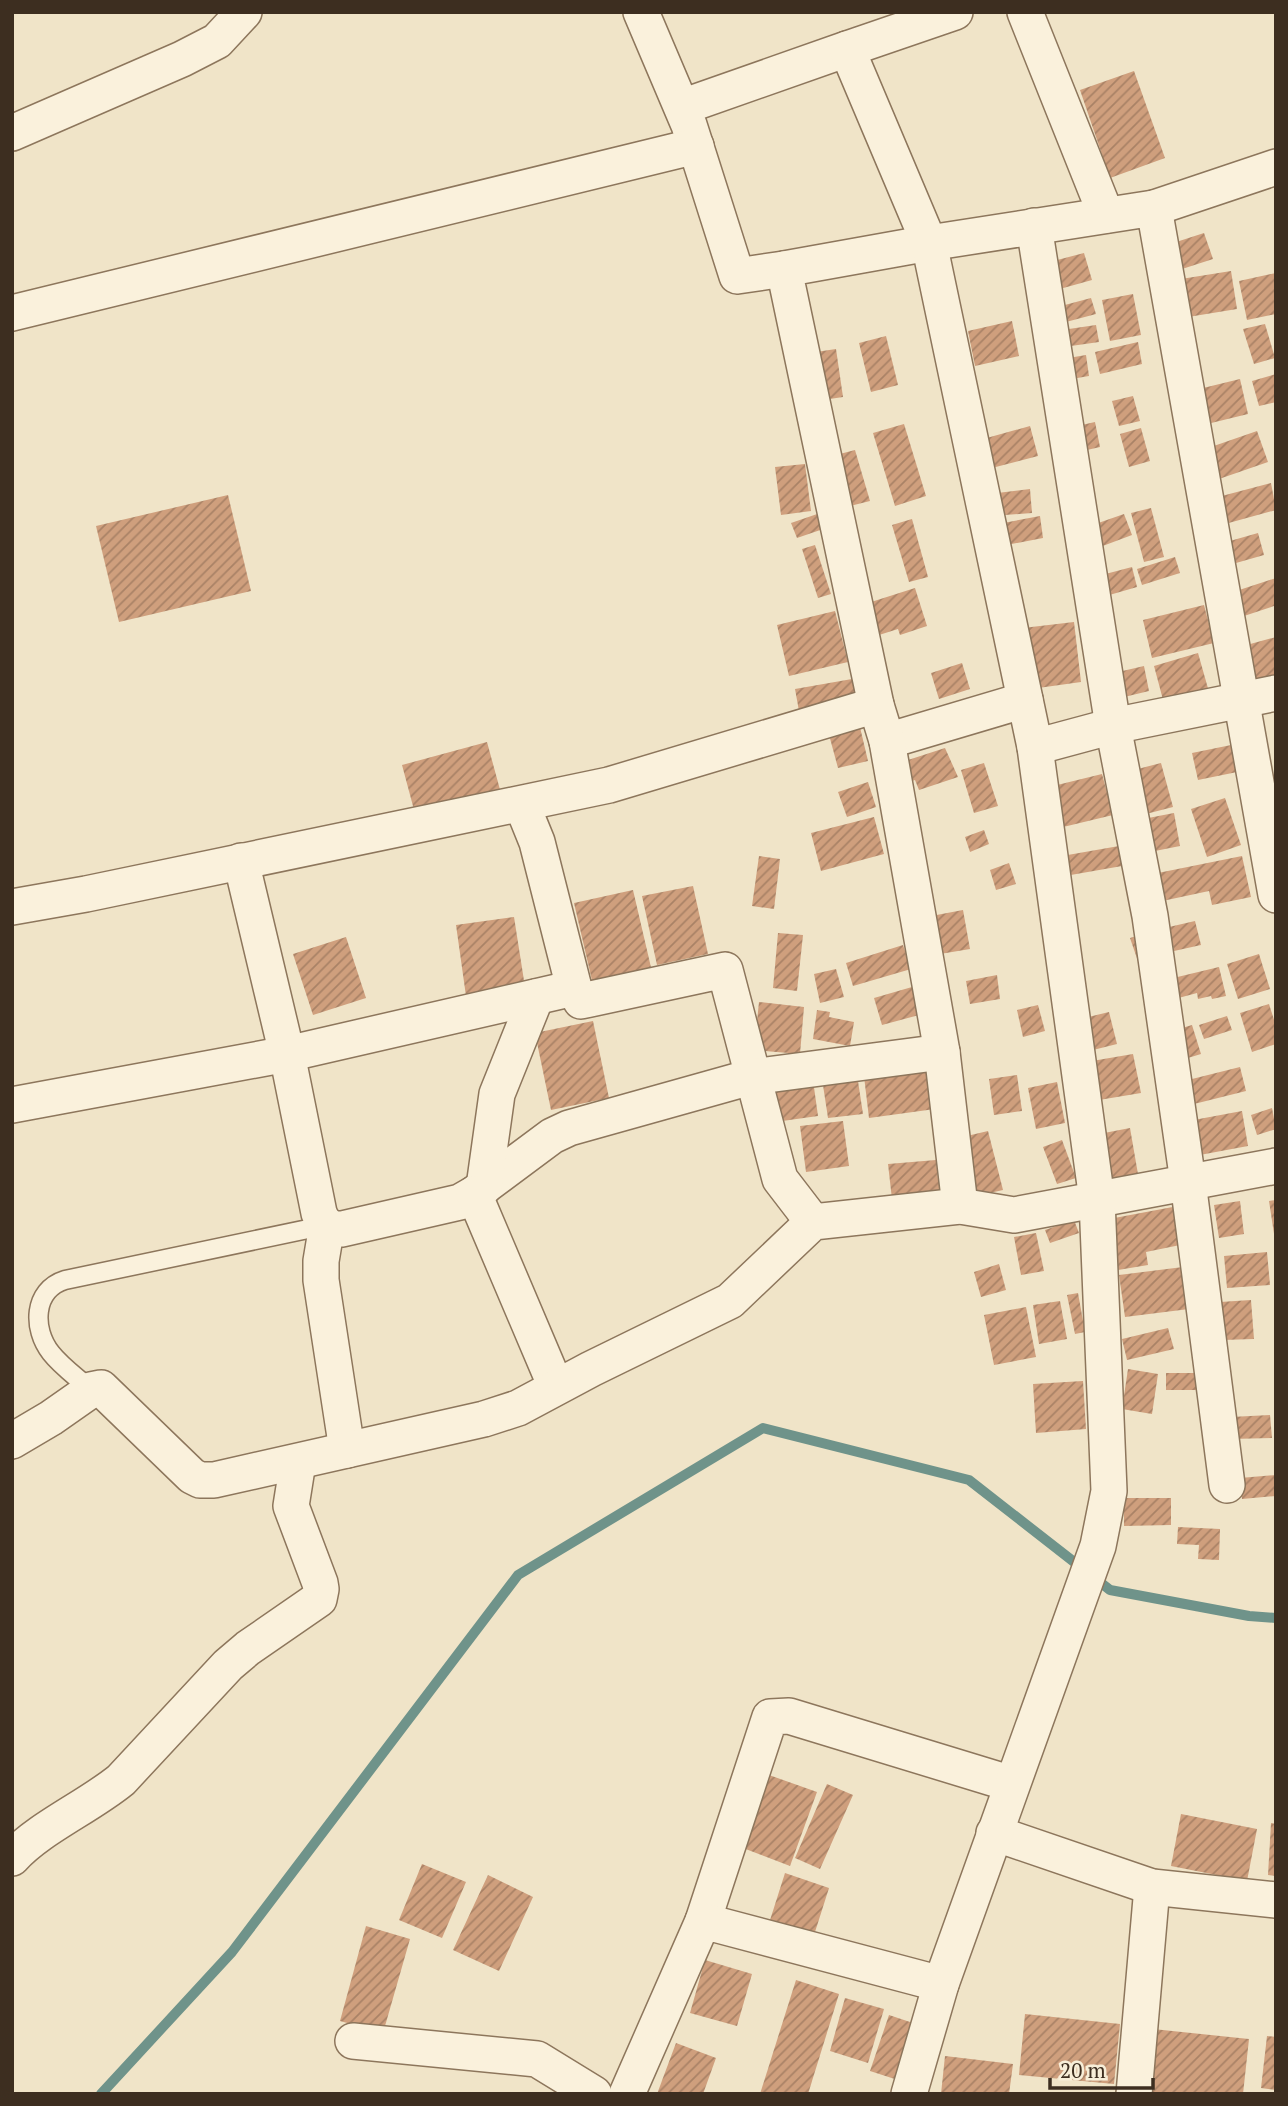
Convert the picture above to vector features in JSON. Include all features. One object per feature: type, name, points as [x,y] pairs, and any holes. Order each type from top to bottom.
[{"type":"street","points":[[12,133],[182,60],[217,41],[244,12]]},
{"type":"street","points":[[641,12],[682,107],[737,276],[1154,208],[1276,167]]},
{"type":"street","points":[[682,107],[955,12]]},
{"type":"street","points":[[1025,12],[1106,215]]},
{"type":"street","points":[[848,50],[929,243],[1035,747],[1097,1200],[1109,1490],[1098,1546],[941,1983],[909,2094]]},
{"type":"street","points":[[12,313],[696,146]]},
{"type":"street","points":[[1154,208],[1276,895]]},
{"type":"street","points":[[1034,226],[1113,726],[1150,916],[1227,1485]]},
{"type":"street","points":[[784,269],[876,705],[887,741],[942,1052],[960,1206]]},
{"type":"street","points":[[1035,747],[1113,726],[1276,692]]},
{"type":"street","points":[[887,741],[1025,700]]},
{"type":"street","points":[[12,907],[609,785],[876,705]]},
{"type":"street","points":[[522,804],[537,842],[575,988],[581,1001],[725,970],[780,1179],[813,1222]]},
{"type":"street","points":[[241,861],[287,1054],[319,1213],[327,1226],[321,1280],[347,1450]]},
{"type":"street","points":[[12,1105],[287,1054],[575,988]]},
{"type":"street","points":[[536,997],[496,1094],[479,1191],[556,1387]]},
{"type":"street","points":[[327,1226],[342,1229],[450,1204],[479,1191],[562,1130],[751,1077],[942,1052]]},
{"type":"street","points":[[12,1441],[97,1388],[104,1391],[185,1470],[200,1480],[214,1480],[298,1462],[518,1408],[730,1301],[813,1222],[960,1206],[1014,1215],[1276,1166]]},
{"type":"street","points":[[12,1858],[28,1843],[113,1787],[228,1665],[319,1599],[320,1583],[291,1506],[298,1462]]},
{"type":"street","points":[[627,2094],[702,1921],[770,1717],[789,1716],[1012,1784]]},
{"type":"street","points":[[994,1833],[1152,1887],[1276,1900]]},
{"type":"street","points":[[1134,2094],[1152,1887]]},
{"type":"street","points":[[702,1921],[941,1983]]},
{"type":"street","points":[[353,2041],[537,2059],[594,2094]]},
{"type":"lane","points":[[92,1390],[52,1354],[41,1333],[38,1311],[40,1301],[51,1286],[65,1280],[327,1226]]},
{"type":"building","points":[[1134,71],[1165,158],[1110,178],[1080,90]]},
{"type":"building","points":[[1204,233],[1213,259],[1179,270],[1170,244]]},
{"type":"building","points":[[1084,253],[1092,280],[1049,292],[1042,264]]},
{"type":"building","points":[[1231,271],[1237,309],[1188,317],[1181,279]]},
{"type":"building","points":[[1276,273],[1276,314],[1247,320],[1239,281]]},
{"type":"building","points":[[1133,294],[1141,335],[1110,341],[1102,300]]},
{"type":"building","points":[[1091,298],[1096,314],[1066,322],[1061,306]]},
{"type":"building","points":[[1012,321],[1019,356],[975,366],[968,331]]},
{"type":"building","points":[[1265,324],[1275,358],[1254,364],[1243,329]]},
{"type":"building","points":[[1096,325],[1099,342],[1064,347],[1062,330]]},
{"type":"building","points":[[886,336],[898,385],[871,392],[859,343]]},
{"type":"building","points":[[1138,342],[1142,364],[1100,374],[1095,352]]},
{"type":"building","points":[[836,349],[843,397],[823,400],[816,352]]},
{"type":"building","points":[[1086,355],[1089,376],[1048,383],[1045,362]]},
{"type":"building","points":[[1276,374],[1276,402],[1259,406],[1252,381]]},
{"type":"building","points":[[1240,379],[1248,414],[1203,425],[1195,390]]},
{"type":"building","points":[[1133,396],[1140,421],[1119,426],[1112,401]]},
{"type":"building","points":[[1095,422],[1100,447],[1061,456],[1055,431]]},
{"type":"building","points":[[904,424],[926,496],[895,506],[873,433]]},
{"type":"building","points":[[1030,426],[1038,456],[984,470],[976,441]]},
{"type":"building","points":[[1141,428],[1150,461],[1129,467],[1120,434]]},
{"type":"building","points":[[1257,431],[1268,462],[1219,479],[1208,448]]},
{"type":"building","points":[[855,450],[870,501],[850,506],[836,455]]},
{"type":"building","points":[[805,464],[811,511],[781,515],[775,467]]},
{"type":"building","points":[[1271,483],[1276,510],[1225,524],[1218,497]]},
{"type":"building","points":[[1030,489],[1032,513],[992,516],[989,494]]},
{"type":"building","points":[[228,495],[251,591],[119,622],[96,526]]},
{"type":"building","points":[[1151,508],[1164,557],[1144,562],[1131,513]]},
{"type":"building","points":[[823,512],[829,527],[797,538],[791,523]]},
{"type":"building","points":[[1124,514],[1132,535],[1092,550],[1084,528]]},
{"type":"building","points":[[1040,516],[1043,538],[1001,546],[998,524]]},
{"type":"building","points":[[912,519],[928,577],[909,582],[892,525]]},
{"type":"building","points":[[1258,533],[1264,555],[1236,563],[1230,541]]},
{"type":"building","points":[[815,545],[831,594],[818,598],[802,549]]},
{"type":"building","points":[[1175,557],[1180,573],[1142,585],[1137,569]]},
{"type":"building","points":[[1132,567],[1137,587],[1099,598],[1094,577]]},
{"type":"building","points":[[1276,578],[1276,611],[1274,606],[1238,618],[1230,593]]},
{"type":"building","points":[[915,588],[927,626],[900,635],[898,629],[879,635],[868,603]]},
{"type":"building","points":[[1204,605],[1214,643],[1152,658],[1143,620]]},
{"type":"building","points":[[835,611],[848,662],[789,676],[777,625]]},
{"type":"building","points":[[1074,622],[1081,682],[1031,689],[1023,628]]},
{"type":"building","points":[[1276,637],[1276,688],[1256,693],[1243,646]]},
{"type":"building","points":[[1198,653],[1211,699],[1166,711],[1154,666]]},
{"type":"building","points":[[962,663],[970,689],[939,699],[931,673]]},
{"type":"building","points":[[1144,666],[1149,691],[1120,698],[1114,673]]},
{"type":"building","points":[[852,679],[856,700],[799,711],[795,689]]},
{"type":"building","points":[[859,723],[868,761],[838,768],[828,731]]},
{"type":"building","points":[[487,742],[502,797],[417,821],[402,765]]},
{"type":"building","points":[[1236,744],[1242,771],[1198,780],[1192,753]]},
{"type":"building","points":[[945,748],[958,777],[919,790],[915,780],[912,781],[905,761]]},
{"type":"building","points":[[984,763],[998,806],[974,813],[961,770]]},
{"type":"building","points":[[1161,763],[1173,807],[1142,815],[1130,771]]},
{"type":"building","points":[[1102,774],[1113,815],[1059,828],[1049,787]]},
{"type":"building","points":[[868,782],[876,807],[847,817],[838,792]]},
{"type":"building","points":[[1225,798],[1241,845],[1207,857],[1191,809]]},
{"type":"building","points":[[1174,813],[1180,846],[1145,853],[1138,820]]},
{"type":"building","points":[[874,817],[884,854],[821,871],[811,833]]},
{"type":"building","points":[[984,830],[989,844],[970,852],[965,837]]},
{"type":"building","points":[[1119,846],[1122,866],[1065,876],[1062,856]]},
{"type":"building","points":[[759,856],[780,859],[774,909],[752,906]]},
{"type":"building","points":[[1242,856],[1251,897],[1212,905],[1209,891],[1153,903],[1148,875]]},
{"type":"building","points":[[1009,863],[1016,884],[996,890],[990,870]]},
{"type":"building","points":[[693,886],[708,954],[657,965],[642,896]]},
{"type":"building","points":[[633,890],[653,976],[594,989],[574,903]]},
{"type":"building","points":[[963,910],[970,949],[934,955],[926,917]]},
{"type":"building","points":[[514,917],[525,987],[466,996],[456,925]]},
{"type":"building","points":[[1195,921],[1201,945],[1174,951],[1169,927]]},
{"type":"building","points":[[778,933],[803,935],[797,991],[773,988]]},
{"type":"building","points":[[1143,934],[1142,973],[1130,938]]},
{"type":"building","points":[[346,937],[366,998],[313,1015],[293,954]]},
{"type":"building","points":[[903,945],[911,969],[853,986],[846,963]]},
{"type":"building","points":[[1259,954],[1270,989],[1238,999],[1227,964]]},
{"type":"building","points":[[1219,967],[1226,996],[1198,999],[1197,993],[1171,1000],[1165,980]]},
{"type":"building","points":[[836,969],[844,997],[820,1003],[814,974]]},
{"type":"building","points":[[997,975],[1000,999],[970,1004],[966,981]]},
{"type":"building","points":[[912,987],[919,1015],[882,1025],[874,998]]},
{"type":"building","points":[[759,1002],[804,1007],[800,1054],[754,1050]]},
{"type":"building","points":[[1269,1004],[1276,1026],[1276,1044],[1252,1052],[1240,1013]]},
{"type":"building","points":[[1038,1005],[1045,1031],[1023,1037],[1017,1010]]},
{"type":"building","points":[[817,1010],[830,1012],[829,1017],[854,1022],[850,1046],[813,1039]]},
{"type":"building","points":[[1109,1012],[1117,1044],[1089,1051],[1080,1019]]},
{"type":"building","points":[[1227,1016],[1232,1030],[1204,1039],[1199,1025]]},
{"type":"building","points":[[593,1021],[609,1098],[551,1110],[535,1033]]},
{"type":"building","points":[[1192,1025],[1201,1054],[1178,1061],[1169,1032]]},
{"type":"building","points":[[1133,1054],[1141,1093],[1099,1100],[1092,1061]]},
{"type":"building","points":[[929,1059],[935,1109],[869,1118],[863,1068]]},
{"type":"building","points":[[1240,1067],[1246,1091],[1194,1104],[1188,1080]]},
{"type":"building","points":[[856,1068],[863,1114],[828,1118],[821,1072]]},
{"type":"building","points":[[812,1073],[818,1116],[768,1123],[763,1079]]},
{"type":"building","points":[[1017,1075],[1022,1111],[994,1115],[989,1079]]},
{"type":"building","points":[[1057,1082],[1065,1123],[1036,1129],[1028,1088]]},
{"type":"building","points":[[1272,1108],[1276,1129],[1257,1135],[1251,1115]]},
{"type":"building","points":[[1242,1111],[1248,1146],[1189,1157],[1183,1122]]},
{"type":"building","points":[[843,1121],[849,1166],[806,1172],[800,1126]]},
{"type":"building","points":[[1130,1128],[1139,1180],[1108,1185],[1099,1134]]},
{"type":"building","points":[[988,1131],[1003,1190],[963,1199],[954,1139]]},
{"type":"building","points":[[1062,1140],[1076,1178],[1057,1184],[1043,1147]]},
{"type":"building","points":[[936,1160],[938,1180],[946,1179],[948,1203],[893,1208],[888,1164]]},
{"type":"building","points":[[1276,1200],[1276,1234],[1274,1234],[1269,1201]]},
{"type":"building","points":[[1240,1201],[1244,1234],[1219,1238],[1214,1205]]},
{"type":"building","points":[[1178,1206],[1185,1244],[1146,1252],[1148,1265],[1118,1270],[1109,1219]]},
{"type":"building","points":[[1074,1220],[1079,1233],[1050,1243],[1045,1230]]},
{"type":"building","points":[[1036,1233],[1044,1271],[1021,1275],[1014,1237]]},
{"type":"building","points":[[1267,1252],[1270,1285],[1227,1288],[1224,1256]]},
{"type":"building","points":[[999,1264],[1006,1290],[981,1297],[974,1272]]},
{"type":"building","points":[[1183,1267],[1189,1309],[1125,1317],[1119,1275]]},
{"type":"building","points":[[1078,1293],[1085,1332],[1075,1334],[1067,1295]]},
{"type":"building","points":[[1251,1300],[1254,1339],[1223,1340],[1220,1302]]},
{"type":"building","points":[[1060,1301],[1067,1339],[1039,1344],[1033,1305]]},
{"type":"building","points":[[1026,1307],[1036,1357],[994,1365],[984,1315]]},
{"type":"building","points":[[1168,1328],[1174,1349],[1127,1360],[1122,1339]]},
{"type":"building","points":[[1128,1369],[1158,1374],[1152,1414],[1122,1409]]},
{"type":"building","points":[[1166,1373],[1197,1373],[1197,1390],[1166,1390]]},
{"type":"building","points":[[1083,1381],[1086,1429],[1036,1433],[1033,1384]]},
{"type":"building","points":[[1270,1415],[1272,1438],[1231,1439],[1231,1417]]},
{"type":"building","points":[[1276,1475],[1276,1496],[1242,1499],[1240,1478]]},
{"type":"building","points":[[1124,1498],[1171,1498],[1171,1525],[1124,1526]]},
{"type":"building","points":[[1178,1527],[1220,1529],[1219,1560],[1198,1559],[1199,1545],[1177,1544]]},
{"type":"building","points":[[769,1775],[817,1792],[790,1866],[743,1848]]},
{"type":"building","points":[[827,1784],[853,1795],[820,1869],[795,1858]]},
{"type":"building","points":[[1181,1814],[1257,1829],[1247,1881],[1171,1866]]},
{"type":"building","points":[[1271,1823],[1276,1824],[1276,1876],[1268,1875]]},
{"type":"building","points":[[422,1864],[466,1882],[442,1938],[399,1920]]},
{"type":"building","points":[[785,1873],[829,1888],[808,1954],[764,1939]]},
{"type":"building","points":[[488,1875],[533,1897],[499,1971],[453,1950]]},
{"type":"building","points":[[366,1926],[410,1939],[383,2033],[340,2021]]},
{"type":"building","points":[[705,1960],[752,1974],[737,2026],[690,2013]]},
{"type":"building","points":[[796,1980],[839,1994],[808,2094],[760,2094]]},
{"type":"building","points":[[845,1998],[884,2009],[868,2063],[830,2051]]},
{"type":"building","points":[[1025,2014],[1120,2024],[1114,2084],[1019,2075]]},
{"type":"building","points":[[889,2015],[922,2026],[904,2082],[870,2071]]},
{"type":"building","points":[[1153,2029],[1249,2039],[1243,2094],[1147,2092]]},
{"type":"building","points":[[1267,2036],[1276,2037],[1276,2090],[1261,2088]]},
{"type":"building","points":[[676,2043],[716,2058],[703,2094],[657,2094]]},
{"type":"building","points":[[945,2056],[1013,2064],[1009,2094],[941,2094]]},
{"type":"waterway","points":[[101,2094],[232,1952],[518,1575],[763,1428],[969,1480],[1110,1590],[1249,1616],[1276,1618]]}]
